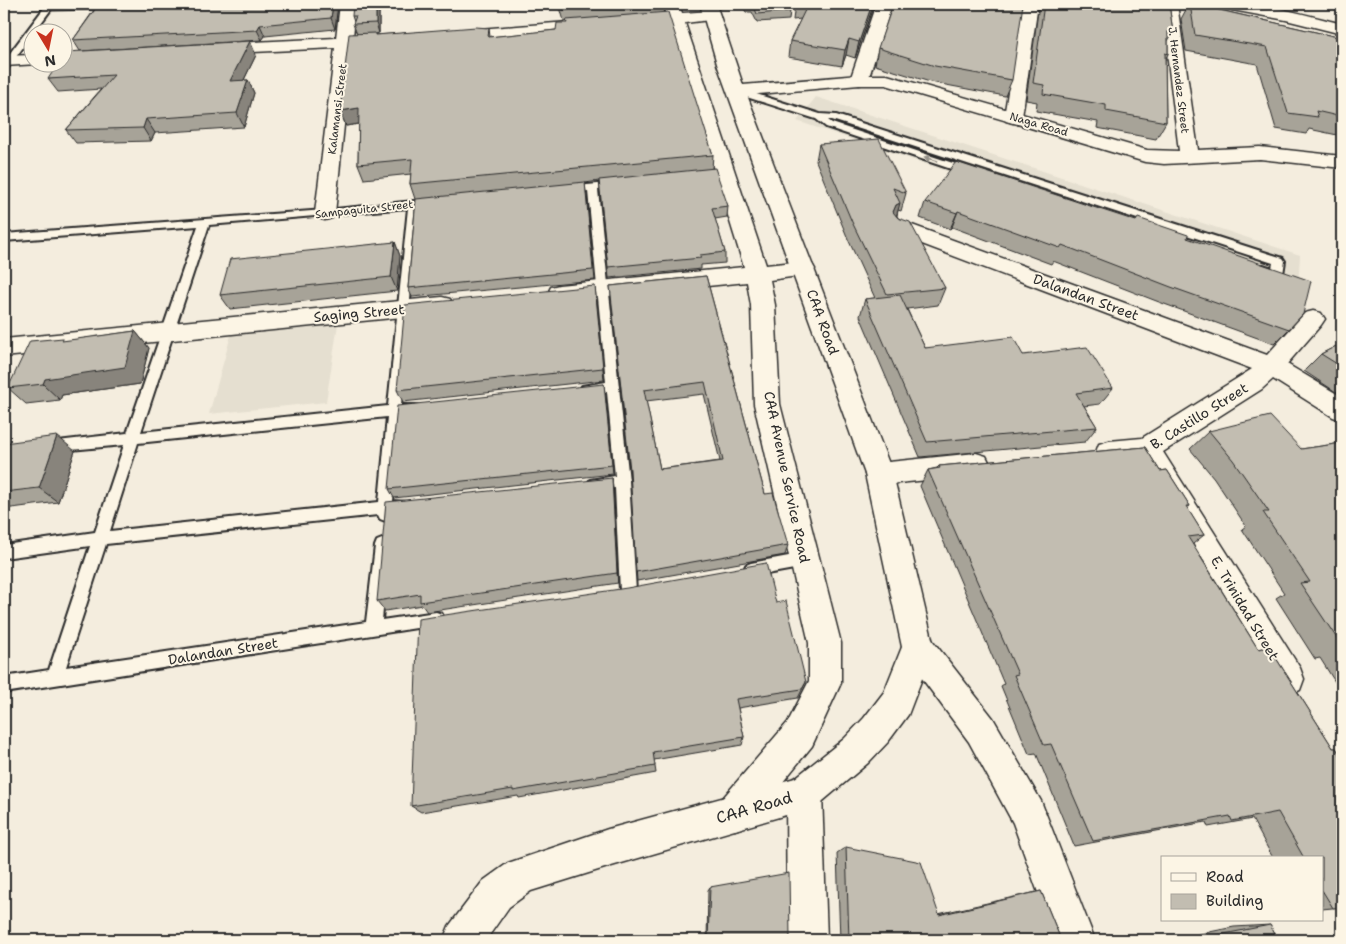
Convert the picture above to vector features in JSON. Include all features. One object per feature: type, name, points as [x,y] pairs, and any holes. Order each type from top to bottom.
[{"type":"street","name":"Kalamansi Street","points":[[325,213],[348,4]]},
{"type":"street","points":[[858,80],[884,4]]},
{"type":"street","points":[[1013,117],[1030,4]]},
{"type":"street","name":"J. Hernandez Street","points":[[1169,4],[1189,156]]},
{"type":"street","points":[[1227,4],[1294,16],[1342,29]]},
{"type":"street","points":[[646,21],[673,11],[710,10]]},
{"type":"street","name":"CAA Road","points":[[463,940],[496,894],[521,876],[608,848],[804,793],[856,751],[876,730],[896,703],[918,647],[879,474],[737,91],[710,10]]},
{"type":"street","name":"CAA Avenue Service Road","points":[[673,11],[720,175],[757,274],[763,305],[768,404],[825,643],[825,683],[800,734],[735,812]]},
{"type":"street","points":[[433,37],[608,24]]},
{"type":"street","points":[[198,50],[404,39]]},
{"type":"street","points":[[5,63],[22,61]]},
{"type":"street","name":"Naga Road","points":[[737,91],[858,80],[887,80],[1145,156],[1164,158],[1260,153],[1342,162]]},
{"type":"street","name":"Dalandan Street","points":[[901,228],[1271,366],[1311,389],[1342,410]]},
{"type":"street","points":[[536,295],[804,269]]},
{"type":"street","name":"Saging Street","points":[[4,348],[460,303]]},
{"type":"street","name":"B. Castillo Street","points":[[1090,454],[1148,449],[1253,382],[1271,366],[1313,319]]},
{"type":"street","name":"E. Trinidad Street","points":[[1148,449],[1301,701]]},
{"type":"street","points":[[879,474],[1003,462]]},
{"type":"street","points":[[918,647],[981,730],[1028,814],[1076,940]]},
{"type":"street","points":[[804,793],[807,940]]},
{"type":"lane","points":[[5,63],[51,4]]},
{"type":"lane","points":[[737,91],[819,118],[829,125],[1279,261],[1277,274],[1251,265]]},
{"type":"lane","points":[[1010,180],[1064,203]]},
{"type":"lane","points":[[556,191],[628,184]]},
{"type":"lane","points":[[593,188],[622,481],[623,592],[647,588]]},
{"type":"lane","name":"Sampaguita Street","points":[[4,237],[204,223],[449,201]]},
{"type":"lane","points":[[373,628],[386,508],[393,411],[413,205]]},
{"type":"lane","points":[[55,677],[204,223]]},
{"type":"lane","points":[[1224,256],[1227,244]]},
{"type":"lane","points":[[574,391],[613,386]]},
{"type":"lane","points":[[33,448],[422,408]]},
{"type":"lane","points":[[582,485],[622,481]]},
{"type":"lane","points":[[4,551],[101,538],[415,504]]},
{"type":"lane","points":[[736,572],[805,560]]},
{"type":"lane","name":"Dalandan Street","points":[[4,685],[447,617]]},
{"type":"shaded area","points":[[816,97],[1300,255],[1298,289],[797,121]]},
{"type":"shaded area","points":[[338,324],[326,402],[209,414],[231,335]]},
{"type":"building","points":[[99,4],[333,4],[331,18],[260,25],[257,30],[73,40]]},
{"type":"building","points":[[353,4],[376,4],[376,23],[353,24],[356,16],[352,16]]},
{"type":"building","points":[[561,4],[649,4],[563,10]]},
{"type":"building","points":[[753,4],[788,4],[790,11],[757,14]]},
{"type":"building","points":[[808,4],[872,4],[859,42],[849,39],[845,50],[790,41]]},
{"type":"building","points":[[893,4],[1023,4],[1012,80],[935,66],[878,48]]},
{"type":"building","points":[[1044,4],[1169,4],[1173,32],[1168,31],[1168,54],[1165,53],[1166,122],[1106,111],[1106,105],[1043,94],[1044,85],[1033,83]]},
{"type":"building","points":[[1190,4],[1342,38],[1342,117],[1316,111],[1318,117],[1288,113],[1267,47],[1195,35]]},
{"type":"building","points":[[668,12],[713,155],[410,184],[412,159],[358,164],[359,108],[340,111],[349,34],[375,33],[375,35],[476,27],[489,28],[488,37],[556,30],[557,23],[567,23],[566,20]]},
{"type":"building","points":[[250,41],[230,81],[248,80],[237,113],[146,119],[143,128],[66,130],[114,75],[48,79],[53,72],[72,72],[72,52]]},
{"type":"building","points":[[879,139],[906,193],[893,188],[900,203],[896,205],[893,212],[898,218],[910,222],[945,288],[887,294],[852,222],[819,144]]},
{"type":"building","points":[[956,162],[1136,221],[1138,218],[1188,235],[1187,238],[1311,281],[1303,314],[1289,329],[1171,287],[1062,245],[1060,248],[958,211],[957,213],[925,202]]},
{"type":"building","points":[[715,168],[728,206],[712,208],[725,252],[700,255],[701,258],[608,267],[599,180]]},
{"type":"building","points":[[585,182],[593,270],[408,288],[416,199]]},
{"type":"building","points":[[395,242],[391,277],[220,295],[230,259]]},
{"type":"building","points":[[706,276],[765,494],[773,493],[788,545],[636,572],[630,470],[610,286]],"holes":[[[705,382],[723,461],[660,469],[644,390]]]},
{"type":"building","points":[[595,286],[603,368],[397,390],[405,305]]},
{"type":"building","points":[[900,295],[925,348],[1013,337],[1023,355],[1087,347],[1113,388],[1076,393],[1097,427],[927,442],[865,299]]},
{"type":"building","points":[[135,331],[125,367],[45,379],[43,384],[8,388],[30,341],[63,338],[62,341]]},
{"type":"building","points":[[1342,343],[1342,367],[1321,354]]},
{"type":"building","points":[[604,384],[612,465],[389,489],[397,406]]},
{"type":"building","points":[[1270,416],[1301,449],[1342,443],[1342,646],[1300,583],[1310,582],[1263,512],[1269,512],[1233,460],[1209,431]]},
{"type":"building","points":[[57,436],[39,488],[4,492],[4,443]]},
{"type":"building","points":[[1145,447],[1160,471],[1167,470],[1190,506],[1186,506],[1204,535],[1188,537],[1258,649],[1269,647],[1333,748],[1336,748],[1342,758],[1342,907],[1333,908],[1324,893],[1324,856],[1303,856],[1278,812],[1232,821],[1230,816],[1093,841],[1051,744],[1044,745],[1014,675],[1018,674],[928,470],[940,468],[939,466]]},
{"type":"building","points":[[612,478],[617,573],[420,602],[420,594],[377,601],[386,502]]},
{"type":"building","points":[[766,563],[776,603],[786,601],[806,682],[802,689],[736,699],[744,737],[653,752],[655,766],[513,791],[513,789],[411,806],[418,619],[627,588]]},
{"type":"building","points":[[846,847],[921,862],[939,915],[1041,891],[1061,940],[849,940]]},
{"type":"building","points":[[789,873],[790,939],[792,940],[708,940],[710,887]]},
{"type":"building","points":[[1270,925],[1278,940],[1193,940]]}]
